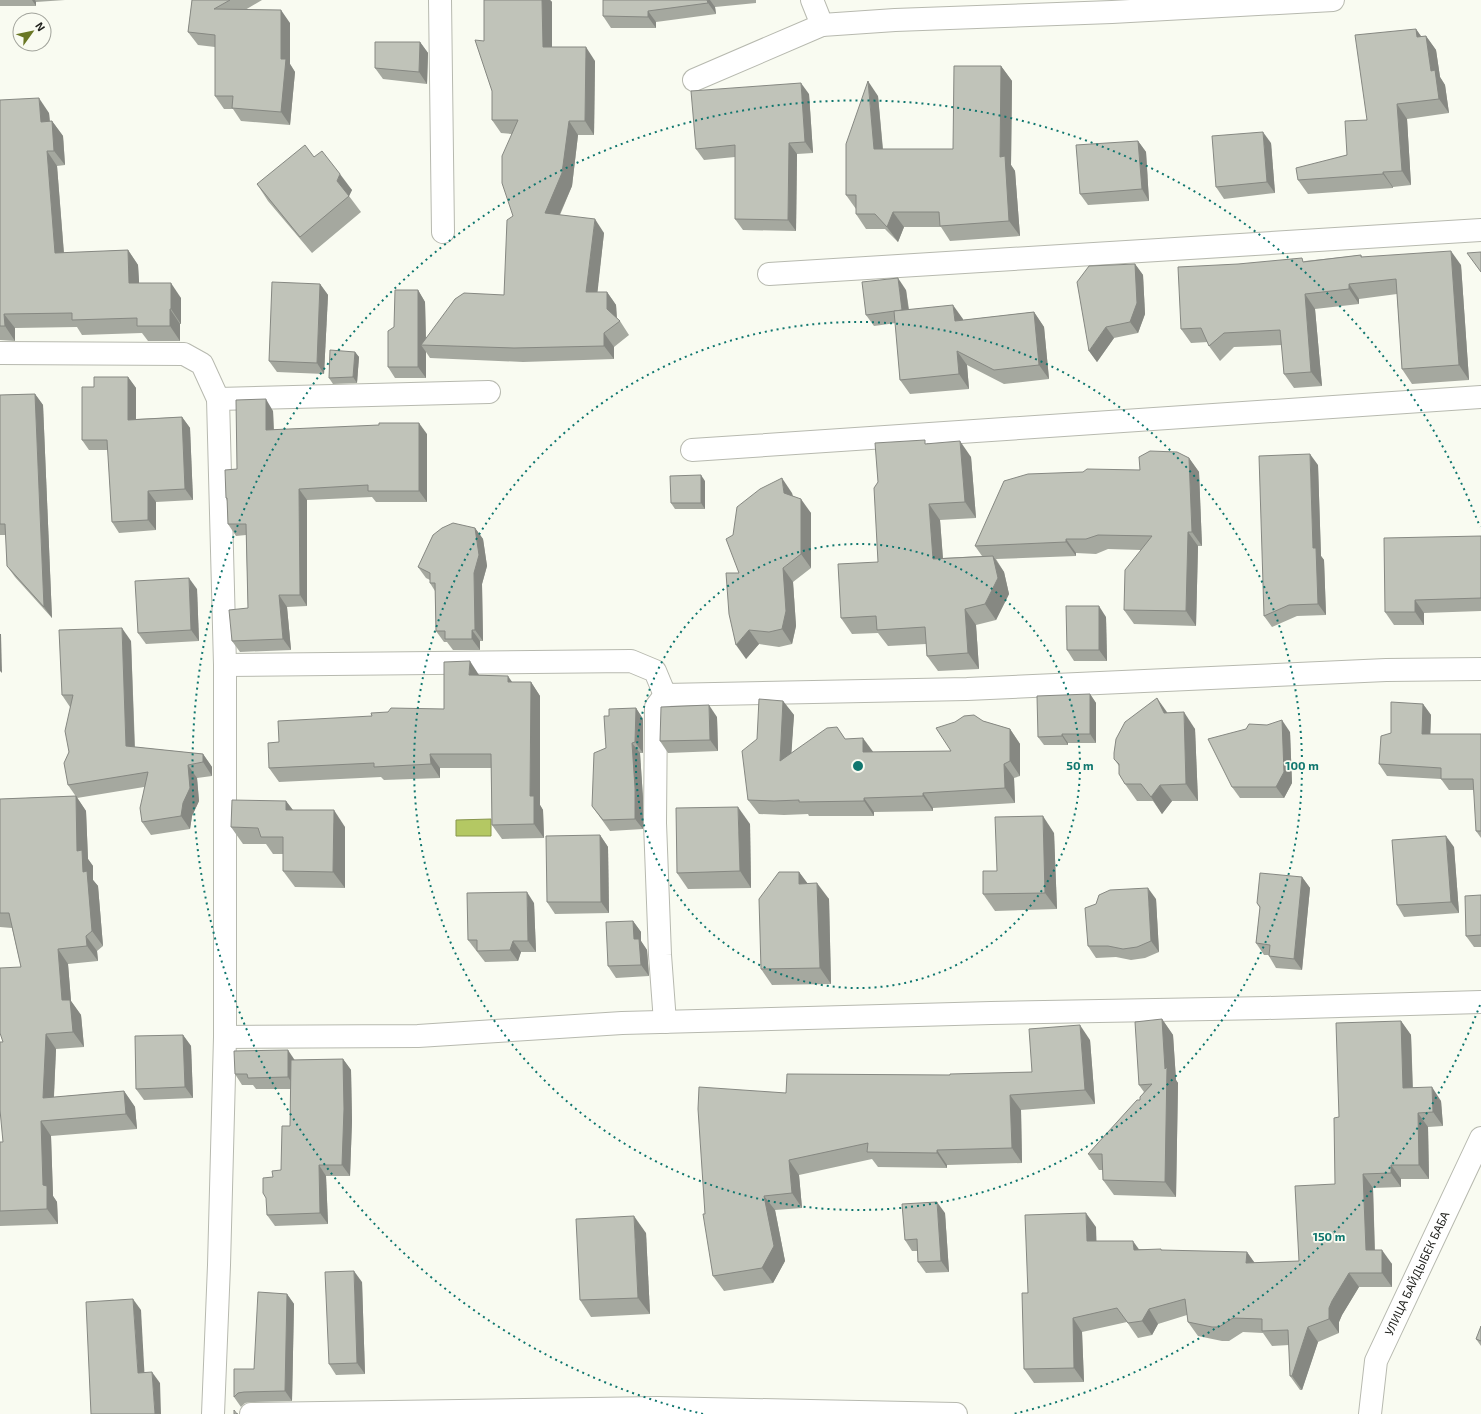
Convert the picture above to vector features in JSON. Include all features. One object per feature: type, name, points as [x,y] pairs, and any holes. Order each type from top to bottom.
[{"type":"street","points":[[440,0],[443,232]]},
{"type":"street","points":[[812,0],[822,26]]},
{"type":"street","points":[[694,80],[822,26],[1112,6],[1333,0]]},
{"type":"street","points":[[769,274],[1481,230]]},
{"type":"street","points":[[0,353],[184,354],[202,364],[218,399],[225,665],[226,1037],[213,1414]]},
{"type":"street","points":[[218,399],[488,392]]},
{"type":"street","points":[[692,450],[1481,397]]},
{"type":"street","points":[[225,665],[631,661],[655,671],[665,695]]},
{"type":"street","points":[[665,695],[967,689],[1378,671],[1481,669]]},
{"type":"street","points":[[665,695],[656,707],[655,823],[660,955],[665,1022]]},
{"type":"street","points":[[226,1037],[418,1036],[665,1022],[1481,1002]]},
{"type":"street","name":"УЛИЦА БАЙДЫБЕК БАБА","points":[[1370,1414],[1376,1361],[1481,1138]]},
{"type":"street","points":[[251,1414],[657,1408],[956,1414]]},
{"type":"shaded area","points":[[491,819],[491,836],[456,836],[456,820]]},
{"type":"building","points":[[192,0],[230,0],[214,9],[281,10],[281,59],[286,59],[281,112],[232,108],[233,96],[215,96],[215,35],[188,32]]},
{"type":"building","points":[[484,0],[542,0],[543,47],[586,47],[585,121],[569,121],[562,173],[545,213],[595,219],[586,292],[607,292],[607,309],[620,321],[604,333],[604,346],[514,348],[421,345],[455,299],[464,293],[504,295],[507,220],[513,216],[502,183],[502,156],[518,120],[492,120],[492,91],[475,40],[484,41]]},
{"type":"building","points":[[603,0],[707,0],[708,3],[648,11],[648,17],[603,16]]},
{"type":"building","points":[[1416,29],[1417,37],[1426,36],[1431,71],[1435,70],[1439,99],[1397,104],[1402,171],[1383,172],[1383,174],[1298,180],[1296,168],[1347,155],[1345,121],[1367,120],[1355,35]]},
{"type":"building","points":[[375,42],[420,42],[419,72],[375,68]]},
{"type":"building","points":[[954,66],[1001,66],[1000,157],[1005,156],[1009,221],[940,226],[939,212],[893,212],[887,227],[875,214],[856,214],[856,195],[846,195],[846,144],[868,81],[874,149],[953,149]]},
{"type":"building","points":[[801,83],[805,142],[789,143],[788,220],[735,219],[735,145],[696,149],[691,91]]},
{"type":"building","points":[[39,98],[41,122],[52,121],[54,151],[47,151],[55,253],[128,250],[129,283],[171,283],[170,326],[137,326],[137,318],[72,320],[72,313],[4,314],[5,326],[0,326],[0,100]]},
{"type":"building","points":[[1263,132],[1267,182],[1216,187],[1212,136]]},
{"type":"building","points":[[1138,141],[1142,189],[1080,194],[1076,145]]},
{"type":"building","points":[[305,145],[314,157],[322,151],[340,174],[337,181],[349,196],[300,237],[257,184]]},
{"type":"building","points":[[1451,251],[1459,365],[1402,369],[1396,279],[1349,284],[1349,289],[1305,294],[1311,372],[1284,374],[1280,330],[1224,333],[1209,346],[1201,328],[1181,329],[1178,267],[1238,264],[1302,258],[1303,262],[1361,255],[1361,257]]},
{"type":"building","points":[[1481,252],[1481,272],[1467,253]]},
{"type":"building","points":[[1135,264],[1137,303],[1130,322],[1106,327],[1089,351],[1077,282],[1089,266]]},
{"type":"building","points":[[898,278],[902,310],[866,315],[862,282]]},
{"type":"building","points":[[272,282],[320,284],[317,363],[269,361]]},
{"type":"building","points":[[395,290],[418,290],[418,367],[388,367],[388,331],[394,327]]},
{"type":"building","points":[[953,305],[955,321],[1034,312],[1039,365],[994,370],[957,351],[959,374],[900,380],[894,311]]},
{"type":"building","points":[[330,350],[355,352],[353,377],[329,378]]},
{"type":"building","points":[[94,377],[128,377],[128,420],[182,417],[185,489],[148,491],[148,520],[112,522],[107,440],[82,440],[82,387],[94,387]]},
{"type":"building","points":[[35,394],[44,607],[7,566],[5,524],[0,524],[0,395]]},
{"type":"building","points":[[266,399],[266,430],[379,425],[379,423],[419,423],[419,491],[368,491],[368,485],[299,489],[300,595],[279,595],[283,639],[232,641],[229,610],[248,608],[246,524],[228,524],[225,470],[237,469],[236,400]]},
{"type":"building","points":[[925,440],[925,444],[960,441],[965,502],[929,504],[933,559],[993,556],[998,578],[985,604],[965,609],[968,653],[927,656],[925,627],[877,630],[876,616],[841,618],[838,564],[878,562],[874,488],[878,482],[875,443]]},
{"type":"building","points":[[1150,451],[1177,452],[1189,458],[1192,532],[1188,532],[1186,611],[1124,610],[1125,570],[1152,536],[1098,535],[1086,539],[1066,539],[1066,542],[975,546],[1004,481],[1028,474],[1083,472],[1087,469],[1140,470],[1139,457]]},
{"type":"building","points":[[1310,454],[1313,548],[1316,548],[1318,604],[1289,605],[1264,616],[1259,456]]},
{"type":"building","points":[[701,475],[701,503],[671,503],[670,476]]},
{"type":"building","points":[[782,478],[784,493],[801,499],[801,554],[783,568],[786,611],[782,629],[769,632],[749,630],[736,645],[729,614],[726,573],[739,573],[726,539],[733,535],[737,507],[760,489]]},
{"type":"building","points":[[453,523],[475,528],[479,555],[474,573],[475,630],[472,630],[472,639],[445,639],[445,631],[436,631],[435,583],[430,583],[430,573],[418,567],[433,535],[442,528]]},
{"type":"building","points":[[1481,536],[1481,598],[1415,600],[1415,612],[1385,612],[1384,538]]},
{"type":"building","points":[[189,578],[191,630],[138,633],[135,581]]},
{"type":"building","points":[[1066,606],[1099,606],[1099,650],[1067,650]]},
{"type":"building","points":[[122,628],[126,746],[203,754],[203,762],[188,765],[190,788],[183,803],[181,816],[142,822],[140,808],[148,772],[68,785],[64,763],[69,752],[65,731],[73,695],[62,695],[59,630]]},
{"type":"building","points":[[470,661],[469,675],[508,676],[508,682],[531,682],[530,796],[534,796],[534,824],[492,825],[491,754],[430,754],[431,764],[374,767],[374,763],[269,768],[268,743],[279,742],[278,721],[372,716],[371,713],[388,712],[391,708],[444,709],[444,662]]},
{"type":"building","points":[[1090,694],[1090,734],[1062,734],[1062,736],[1038,737],[1037,696]]},
{"type":"building","points":[[1157,698],[1164,713],[1184,712],[1186,784],[1160,785],[1151,797],[1141,784],[1125,784],[1119,774],[1119,764],[1114,759],[1114,753],[1116,739],[1125,722]]},
{"type":"building","points":[[759,699],[783,701],[780,761],[827,728],[837,727],[845,739],[863,738],[863,752],[951,751],[936,728],[955,722],[964,716],[974,715],[983,721],[1010,729],[1010,761],[1004,764],[1005,788],[923,793],[923,796],[864,798],[864,801],[799,802],[799,800],[748,800],[742,751],[757,739]]},
{"type":"building","points":[[1391,702],[1423,704],[1422,734],[1481,734],[1481,831],[1476,831],[1473,779],[1441,779],[1441,768],[1379,764],[1381,736],[1391,733]]},
{"type":"building","points":[[709,705],[710,740],[660,741],[661,707]]},
{"type":"building","points":[[636,708],[635,742],[632,743],[635,788],[635,819],[603,820],[592,806],[594,753],[606,748],[604,716],[609,716],[609,709]]},
{"type":"building","points":[[1282,720],[1284,772],[1276,787],[1232,787],[1208,739],[1246,729],[1249,724],[1267,725]]},
{"type":"building","points":[[76,796],[77,851],[82,850],[83,872],[87,871],[92,931],[86,936],[87,946],[58,949],[62,1000],[70,1000],[73,1032],[46,1034],[43,1098],[124,1091],[126,1114],[41,1121],[43,1185],[47,1186],[47,1209],[0,1211],[0,1142],[3,1142],[0,1110],[0,1042],[3,1042],[0,1033],[0,968],[21,967],[9,913],[0,913],[0,799]]},
{"type":"building","points":[[232,800],[286,801],[286,810],[334,810],[333,872],[283,871],[283,837],[261,837],[258,828],[231,827]]},
{"type":"building","points":[[738,807],[740,871],[677,873],[676,808]]},
{"type":"building","points":[[1043,816],[1045,893],[983,894],[983,871],[997,871],[995,817]]},
{"type":"building","points":[[600,835],[601,902],[547,902],[546,836]]},
{"type":"building","points":[[1446,836],[1451,902],[1397,905],[1392,840]]},
{"type":"building","points":[[779,872],[799,872],[799,884],[817,883],[820,968],[761,969],[759,899]]},
{"type":"building","points":[[1260,873],[1302,877],[1294,959],[1269,956],[1270,945],[1256,943],[1260,907],[1257,903]]},
{"type":"building","points":[[1148,888],[1151,941],[1137,947],[1123,949],[1108,946],[1088,946],[1085,908],[1096,904],[1099,895],[1110,890]]},
{"type":"building","points":[[527,892],[528,941],[513,941],[510,950],[477,951],[477,940],[468,940],[467,893]]},
{"type":"building","points":[[1481,895],[1481,935],[1466,936],[1465,896]]},
{"type":"building","points":[[633,921],[634,939],[639,939],[641,965],[608,966],[606,922]]},
{"type":"building","points":[[1162,1019],[1165,1069],[1167,1067],[1165,1182],[1103,1180],[1102,1154],[1088,1154],[1137,1100],[1140,1100],[1140,1097],[1152,1084],[1139,1085],[1135,1022]]},
{"type":"building","points":[[1401,1021],[1403,1088],[1432,1087],[1433,1112],[1418,1113],[1419,1165],[1391,1165],[1391,1173],[1363,1174],[1366,1250],[1382,1250],[1382,1273],[1349,1273],[1332,1301],[1329,1308],[1329,1319],[1308,1327],[1292,1376],[1290,1376],[1288,1330],[1262,1331],[1262,1319],[1233,1318],[1219,1327],[1188,1322],[1185,1299],[1149,1309],[1142,1321],[1128,1323],[1117,1308],[1073,1318],[1074,1368],[1024,1369],[1022,1293],[1028,1293],[1025,1215],[1086,1213],[1087,1241],[1133,1241],[1134,1250],[1161,1249],[1247,1252],[1246,1263],[1299,1261],[1295,1186],[1335,1184],[1334,1118],[1339,1117],[1336,1023]]},
{"type":"building","points":[[1080,1025],[1085,1090],[1010,1095],[1012,1148],[937,1150],[937,1153],[867,1152],[868,1143],[789,1160],[792,1193],[764,1196],[774,1246],[762,1268],[713,1276],[703,1214],[705,1214],[698,1109],[699,1087],[786,1093],[787,1074],[950,1075],[1032,1072],[1029,1029]]},
{"type":"building","points":[[183,1035],[185,1087],[136,1089],[135,1036]]},
{"type":"building","points":[[288,1050],[288,1077],[248,1078],[247,1074],[235,1074],[234,1051]]},
{"type":"building","points":[[343,1059],[344,1109],[342,1165],[319,1165],[320,1213],[267,1215],[266,1198],[263,1193],[263,1178],[273,1177],[272,1171],[281,1170],[282,1126],[290,1126],[291,1060]]},
{"type":"building","points":[[937,1202],[941,1261],[918,1262],[917,1239],[905,1240],[902,1204]]},
{"type":"building","points":[[634,1216],[638,1298],[580,1300],[576,1219]]},
{"type":"building","points":[[354,1271],[357,1363],[329,1364],[325,1272]]},
{"type":"building","points":[[258,1292],[287,1294],[285,1391],[244,1392],[238,1393],[234,1397],[234,1369],[254,1369]]},
{"type":"building","points":[[133,1299],[138,1373],[152,1372],[155,1414],[91,1414],[86,1302]]},
{"type":"building","points":[[1481,1326],[1481,1341],[1476,1339]]}]
